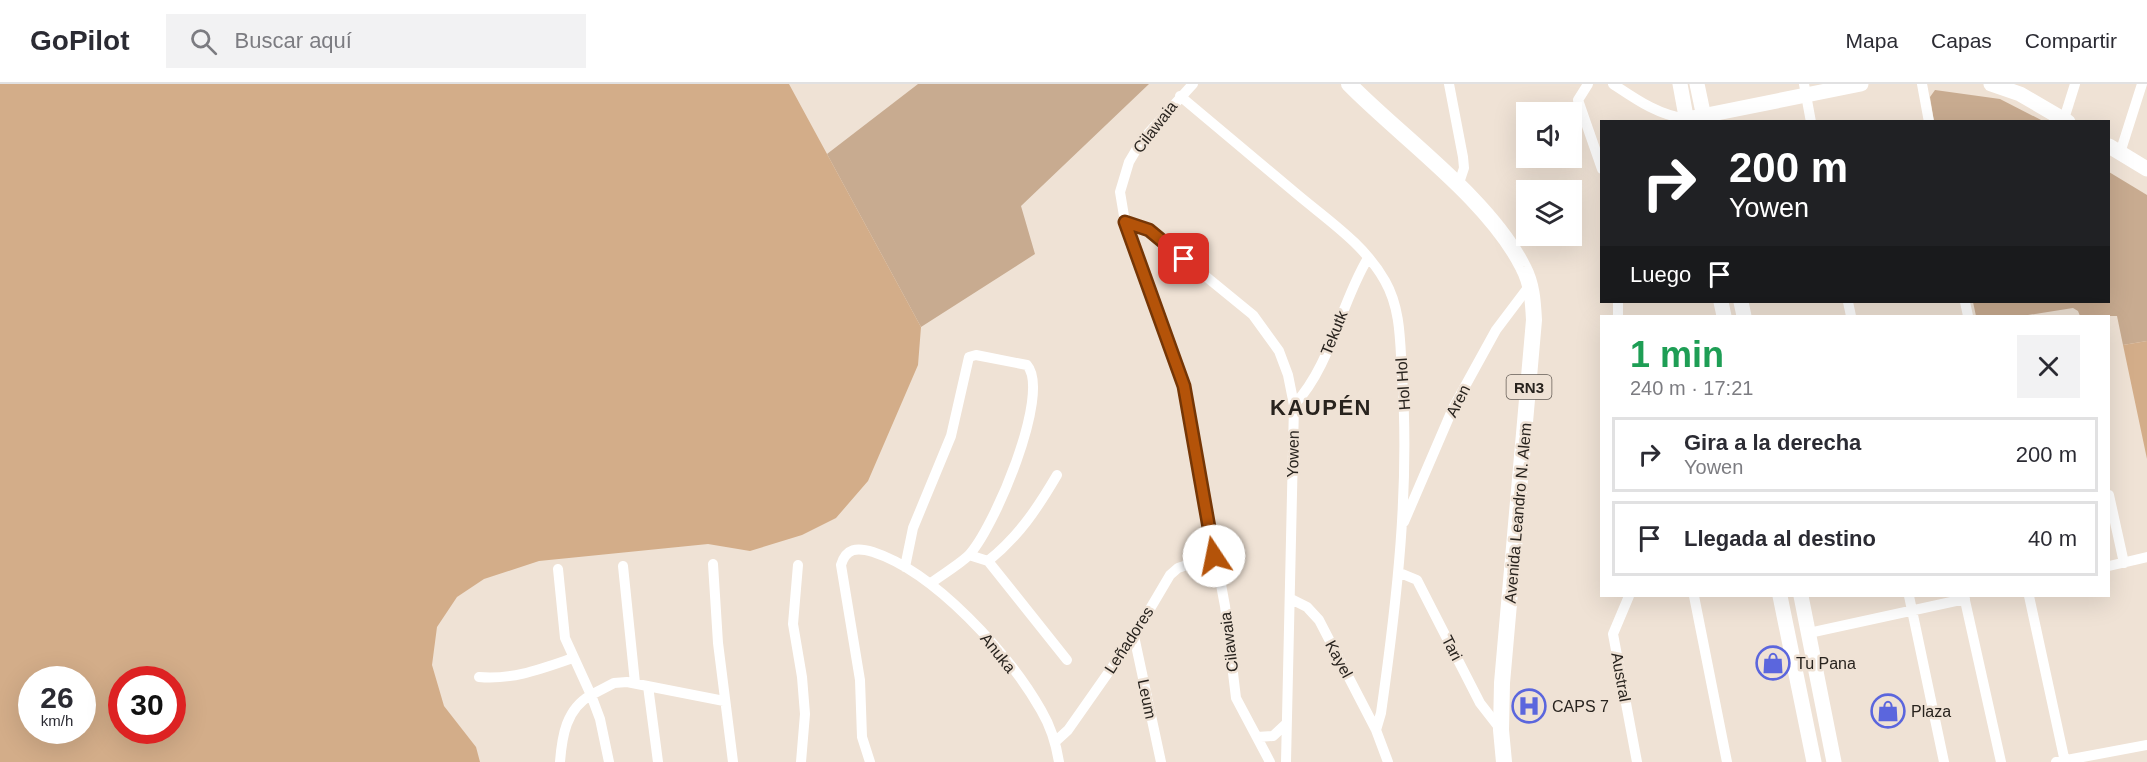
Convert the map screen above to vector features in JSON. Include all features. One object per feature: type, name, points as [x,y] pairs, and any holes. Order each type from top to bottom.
[{"type":"highway","name":"Avenida Leandro N. Alem","points":[[1348,84],[1458,186],[1513,249],[1530,285],[1534,320],[1502,684],[1501,730],[1504,762]]},
{"type":"main road","points":[[1680,84],[1687,120]]},
{"type":"main road","points":[[1697,84],[1704,119],[1805,90],[1861,84]]},
{"type":"main road","points":[[1991,84],[2020,94],[2066,120]]},
{"type":"main road","points":[[2115,150],[2147,169]]},
{"type":"main road","points":[[1780,597],[1814,762]]},
{"type":"main road","points":[[1801,597],[1834,762]]},
{"type":"street","name":"Cilawaia","points":[[1193,84],[1179,96],[1142,140],[1129,162],[1120,192],[1125,222],[1184,386],[1225,606],[1236,698],[1240,711],[1270,762]]},
{"type":"street","points":[[1449,84],[1464,168],[1458,186]]},
{"type":"street","points":[[1588,84],[1578,100],[1600,163]]},
{"type":"street","points":[[1613,84],[1652,109],[1683,120]]},
{"type":"street","points":[[1922,84],[1929,120]]},
{"type":"street","points":[[2066,120],[2075,84]]},
{"type":"street","points":[[2115,150],[2142,84]]},
{"type":"street","points":[[1805,90],[1811,120]]},
{"type":"street","name":"Hol Hol","points":[[1179,96],[1357,244],[1385,281],[1399,322],[1406,418],[1400,573],[1381,713],[1376,730]]},
{"type":"street","name":"Yowen","points":[[1125,222],[1149,230],[1253,315],[1278,351],[1288,375],[1294,405],[1286,762]]},
{"type":"street","name":"Tekutk","points":[[1294,405],[1314,381],[1357,277],[1368,258]]},
{"type":"street","name":"Aren","points":[[1402,525],[1453,408],[1496,330],[1530,285]]},
{"type":"street","points":[[905,567],[913,528],[951,436],[969,357],[976,355],[1027,365],[1031,369],[1032,391],[1022,447],[1012,477],[983,535],[969,555],[931,583]]},
{"type":"street","points":[[988,561],[1018,535],[1032,518],[1057,474]]},
{"type":"street","points":[[2110,500],[2124,563]]},
{"type":"street","name":"Anuka","points":[[870,762],[862,737],[860,680],[841,565],[844,555],[852,550],[863,549],[905,567],[931,583],[981,631],[1041,709],[1056,741],[1059,762]]},
{"type":"street","points":[[969,555],[988,561],[1068,660]]},
{"type":"street","name":"Leñadores","points":[[1056,741],[1068,730],[1134,636],[1170,575],[1178,568],[1214,556]]},
{"type":"street","points":[[2110,566],[2147,557]]},
{"type":"street","points":[[713,564],[724,701],[732,762]]},
{"type":"street","points":[[798,565],[793,624],[802,677],[805,714],[801,762]]},
{"type":"street","points":[[623,566],[635,683]]},
{"type":"street","points":[[558,569],[565,638],[600,719],[609,762]]},
{"type":"street","name":"Tari","points":[[1400,573],[1417,580],[1480,703],[1501,730]]},
{"type":"street","name":"Austral","points":[[1629,597],[1613,634],[1637,762]]},
{"type":"street","points":[[1694,597],[1727,762]]},
{"type":"street","points":[[1909,597],[1944,762]]},
{"type":"street","points":[[1809,633],[1964,597],[2001,762]]},
{"type":"street","points":[[2029,597],[2062,761],[2096,758],[2147,745]]},
{"type":"street","name":"Kayel","points":[[1291,599],[1306,607],[1319,620],[1376,730]]},
{"type":"street","name":"Leum","points":[[1134,636],[1161,762]]},
{"type":"street","points":[[479,677],[501,679],[524,675],[573,658]]},
{"type":"street","points":[[560,762],[568,719],[575,706],[614,683],[635,683],[724,701]]},
{"type":"street","points":[[648,686],[658,762]]},
{"type":"street","points":[[1257,737],[1273,736],[1286,724]]},
{"type":"street","points":[[1376,730],[1388,762]]},
{"type":"shaded area","points":[[0,84],[789,84],[921,327],[918,365],[868,481],[836,518],[802,535],[750,551],[708,544],[539,561],[484,579],[457,597],[437,627],[432,665],[444,706],[476,747],[480,762],[0,762]]},
{"type":"shaded area","points":[[918,84],[1149,84],[1021,206],[1035,254],[921,327],[827,154]]},
{"type":"shaded area","points":[[1935,90],[2000,99],[2041,120],[1934,120],[1930,97]]},
{"type":"shaded area","points":[[2110,173],[2147,195],[2147,341],[2123,345],[2117,316],[2080,315],[2073,308],[2028,315],[1976,315],[1973,303],[2110,303]]},
{"type":"shaded area","points":[[2147,341],[2147,459],[2123,345]]},
{"type":"place","name":"Tu Pana","points":[[1773,663]]},
{"type":"place","name":"CAPS 7","points":[[1529,706]]},
{"type":"place","name":"Plaza","points":[[1888,711]]},
{"type":"district","name":"KAUPÉN","points":[[1321,407]]},
{"type":"route","points":[[1184,259],[1149,230],[1140,225],[1125,222],[1178,364],[1184,386],[1214,556]]}]
